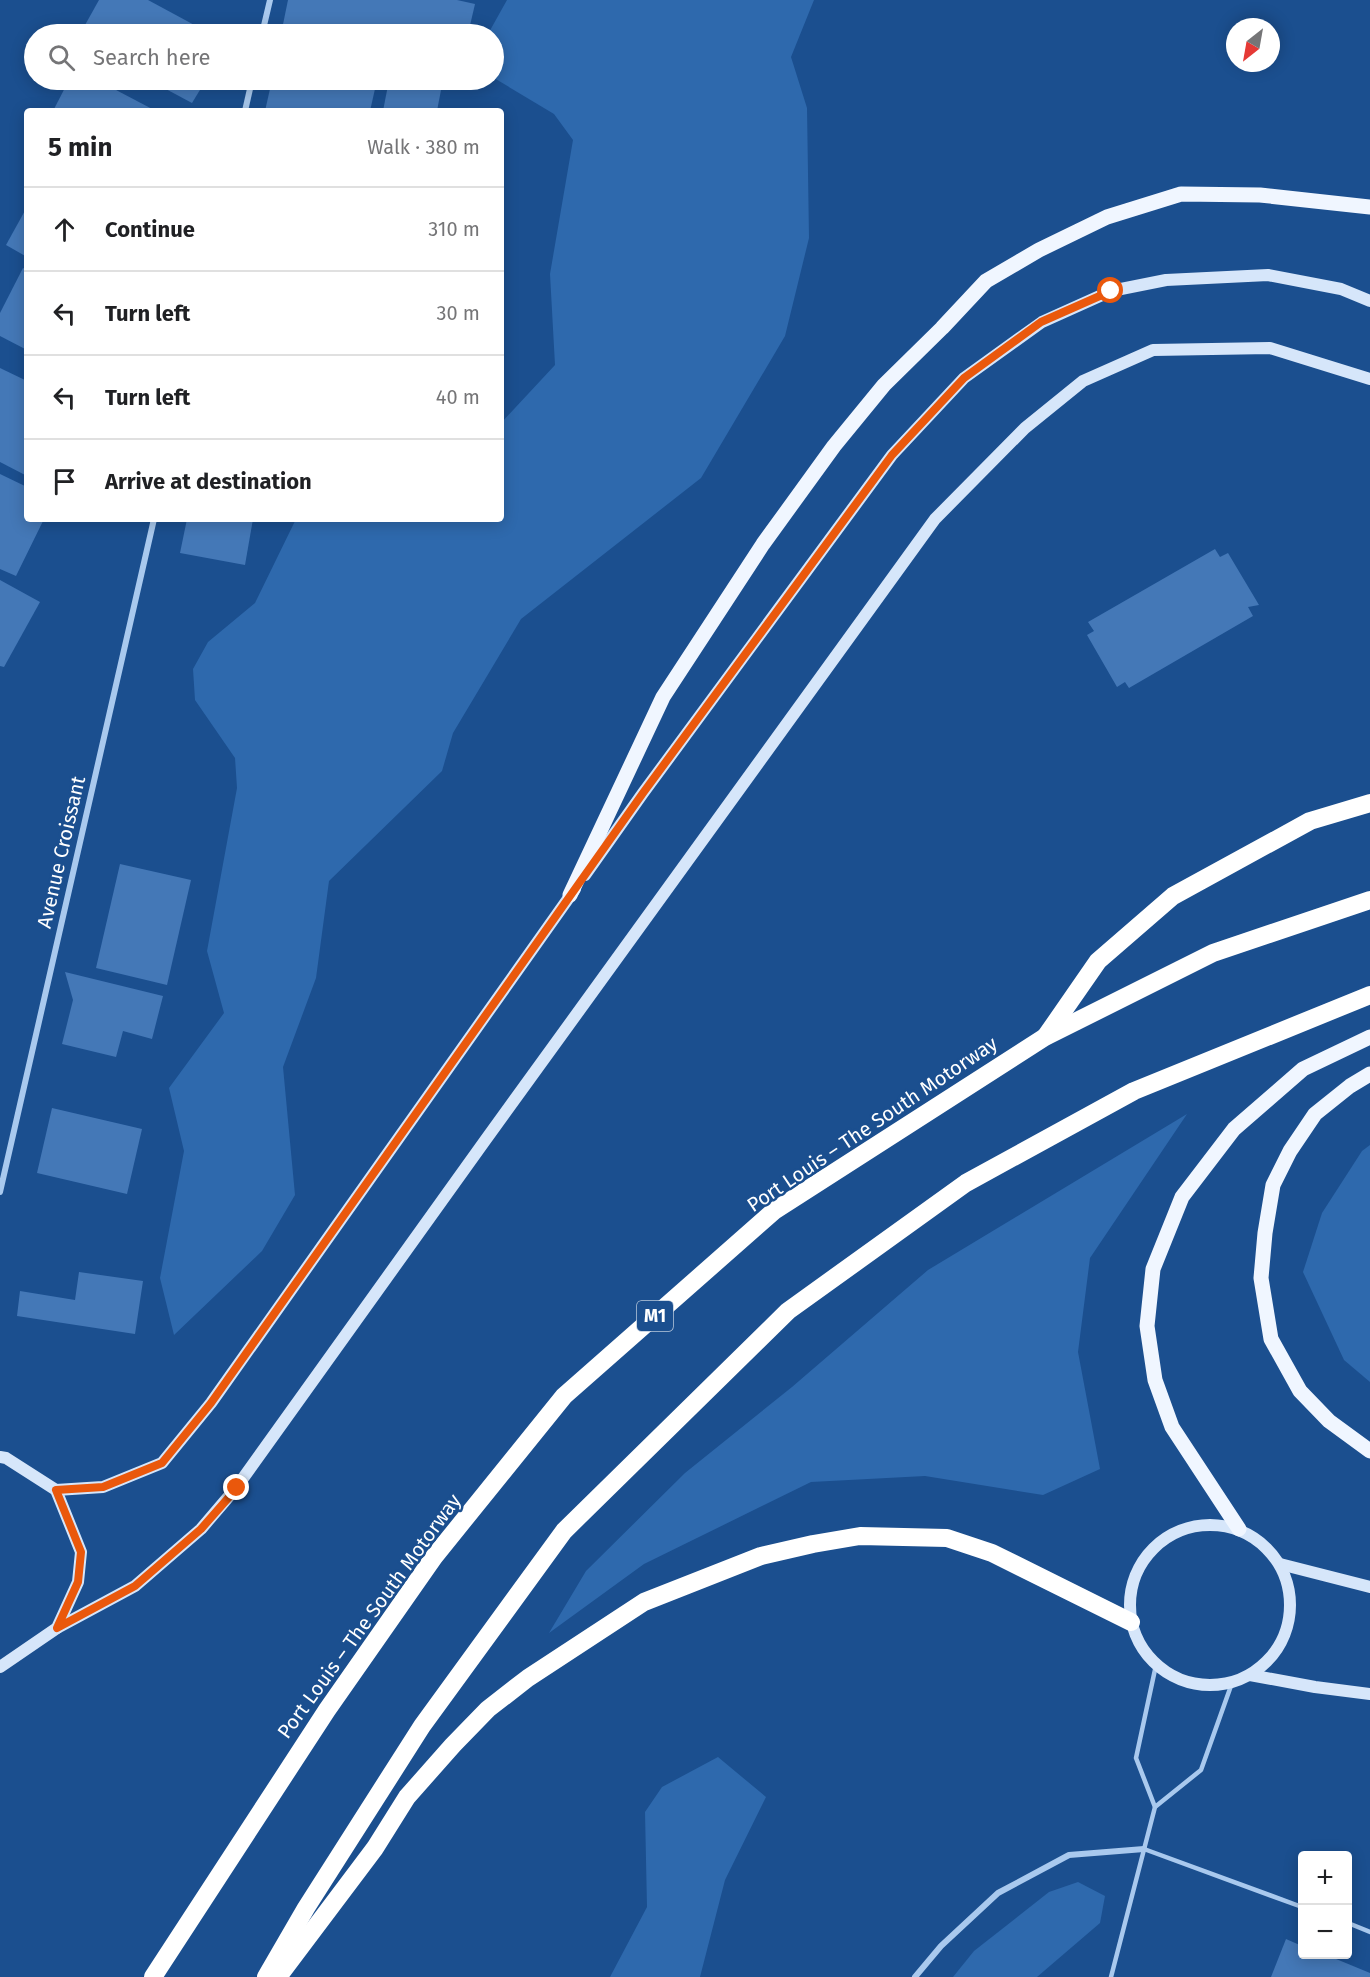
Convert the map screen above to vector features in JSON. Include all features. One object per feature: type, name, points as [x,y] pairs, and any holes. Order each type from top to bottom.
[{"type":"highway","points":[[1045,1037],[1098,961],[1173,896],[1310,821],[1370,802]]},
{"type":"highway","name":"Port Louis – The South Motorway","points":[[153,1977],[327,1710],[434,1557],[564,1396],[774,1211],[1045,1037],[1214,953],[1370,900]]},
{"type":"highway","points":[[266,1977],[306,1908],[422,1726],[564,1530],[788,1311],[966,1183],[1134,1091],[1370,995]]},
{"type":"highway","points":[[278,1977],[375,1848],[407,1797],[481,1716],[528,1678],[644,1602],[761,1556],[792,1549],[860,1536],[947,1538],[992,1553],[1131,1622]]},
{"type":"main road","points":[[570,895],[663,697],[763,544],[834,446],[884,385],[986,281],[1039,250],[1107,217],[1181,194],[1260,195],[1370,207]]},
{"type":"main road","points":[[1239,1529],[1172,1427],[1155,1380],[1147,1326],[1153,1269],[1182,1197],[1234,1129],[1303,1070],[1370,1037]]},
{"type":"main road","points":[[1370,1074],[1350,1086],[1315,1114],[1290,1151],[1273,1185],[1261,1278],[1271,1339],[1300,1391],[1329,1421],[1370,1451]]},
{"type":"street","points":[[264,24],[270,0]]},
{"type":"street","points":[[246,108],[250,90]]},
{"type":"street","points":[[56,1490],[103,1487],[162,1463],[211,1403],[650,783],[892,455],[964,378],[1041,322],[1111,291],[1166,280],[1268,275],[1341,290],[1370,301]]},
{"type":"street","points":[[0,1667],[57,1628],[135,1586],[201,1529],[237,1488],[484,1142],[935,519],[1025,428],[1083,381],[1152,350],[1270,348],[1370,379]]},
{"type":"street","name":"Avenue Croissant","points":[[0,1192],[153,522]]},
{"type":"street","points":[[0,1457],[6,1458],[56,1490],[81,1552],[78,1582],[57,1628]]},
{"type":"street","points":[[1216,1524],[1239,1529],[1259,1540],[1276,1557],[1287,1578],[1291,1600],[1288,1628],[1277,1652],[1250,1675],[1232,1683],[1205,1686],[1179,1679],[1156,1665],[1140,1645],[1131,1622],[1129,1597],[1136,1573],[1149,1552],[1168,1536],[1191,1526],[1216,1524]]},
{"type":"street","points":[[1280,1564],[1370,1587]]},
{"type":"street","points":[[1250,1675],[1370,1694]]},
{"type":"street","points":[[915,1977],[941,1946],[998,1893],[1070,1855],[1144,1849]]},
{"type":"lane","points":[[1155,1808],[1136,1758],[1156,1665]]},
{"type":"lane","points":[[1111,1977],[1155,1808],[1201,1770],[1232,1683]]},
{"type":"lane","points":[[1144,1849],[1298,1906]]},
{"type":"lane","points":[[1352,1925],[1370,1932]]},
{"type":"shaded area","points":[[507,0],[814,0],[791,57],[807,108],[809,238],[785,336],[701,478],[521,619],[453,733],[442,771],[329,881],[316,978],[283,1067],[295,1195],[262,1251],[174,1335],[160,1278],[184,1151],[169,1088],[224,1013],[207,951],[237,788],[235,758],[195,700],[193,669],[208,642],[255,603],[295,522],[504,522],[504,420],[555,365],[550,274],[573,140],[554,114],[504,84],[504,24],[494,24]]},
{"type":"shaded area","points":[[1187,1114],[1090,1258],[1078,1352],[1100,1469],[1043,1495],[925,1476],[811,1482],[644,1564],[549,1633],[586,1571],[685,1473],[792,1387],[928,1270]]},
{"type":"shaded area","points":[[1370,1145],[1370,1382],[1344,1360],[1303,1272],[1322,1213],[1362,1151]]},
{"type":"shaded area","points":[[718,1757],[766,1797],[725,1880],[700,1977],[610,1977],[647,1907],[645,1812],[662,1787]]},
{"type":"shaded area","points":[[1078,1882],[1105,1896],[1100,1923],[1037,1977],[953,1977],[974,1951],[1049,1892]]},
{"type":"building","points":[[99,0],[148,0],[192,24],[86,24]]},
{"type":"building","points":[[288,0],[457,0],[475,4],[470,24],[283,24]]},
{"type":"building","points":[[64,90],[116,90],[150,108],[55,108]]},
{"type":"building","points":[[168,90],[200,90],[192,103]]},
{"type":"building","points":[[270,90],[375,90],[371,108],[266,108]]},
{"type":"building","points":[[387,90],[441,90],[438,108],[384,108]]},
{"type":"building","points":[[24,212],[24,255],[6,245]]},
{"type":"building","points":[[24,268],[24,348],[0,336],[0,313]]},
{"type":"building","points":[[0,368],[24,380],[24,474],[0,462]]},
{"type":"building","points":[[0,474],[24,486],[24,522],[43,522],[16,576],[0,569]]},
{"type":"building","points":[[186,522],[252,522],[245,565],[180,553]]},
{"type":"building","points":[[1215,549],[1220,557],[1228,553],[1259,605],[1248,607],[1253,616],[1129,688],[1125,682],[1117,687],[1087,635],[1094,631],[1088,622]]},
{"type":"building","points":[[0,580],[40,602],[4,667],[0,666]]},
{"type":"building","points":[[120,864],[191,880],[167,985],[96,968]]},
{"type":"building","points":[[65,972],[163,996],[152,1039],[123,1031],[116,1057],[62,1044],[73,1000]]},
{"type":"building","points":[[52,1108],[142,1129],[127,1194],[37,1173]]},
{"type":"building","points":[[79,1272],[143,1281],[135,1334],[17,1316],[20,1291],[75,1300]]},
{"type":"building","points":[[1286,1939],[1298,1944],[1298,1959],[1336,1959],[1370,1973],[1370,1977],[1271,1977]]},
{"type":"route","points":[[237,1488],[201,1529],[135,1586],[57,1628],[78,1582],[81,1552],[56,1490],[103,1487],[162,1463],[211,1403],[643,793],[892,455],[964,378],[1041,322],[1111,291]]}]
